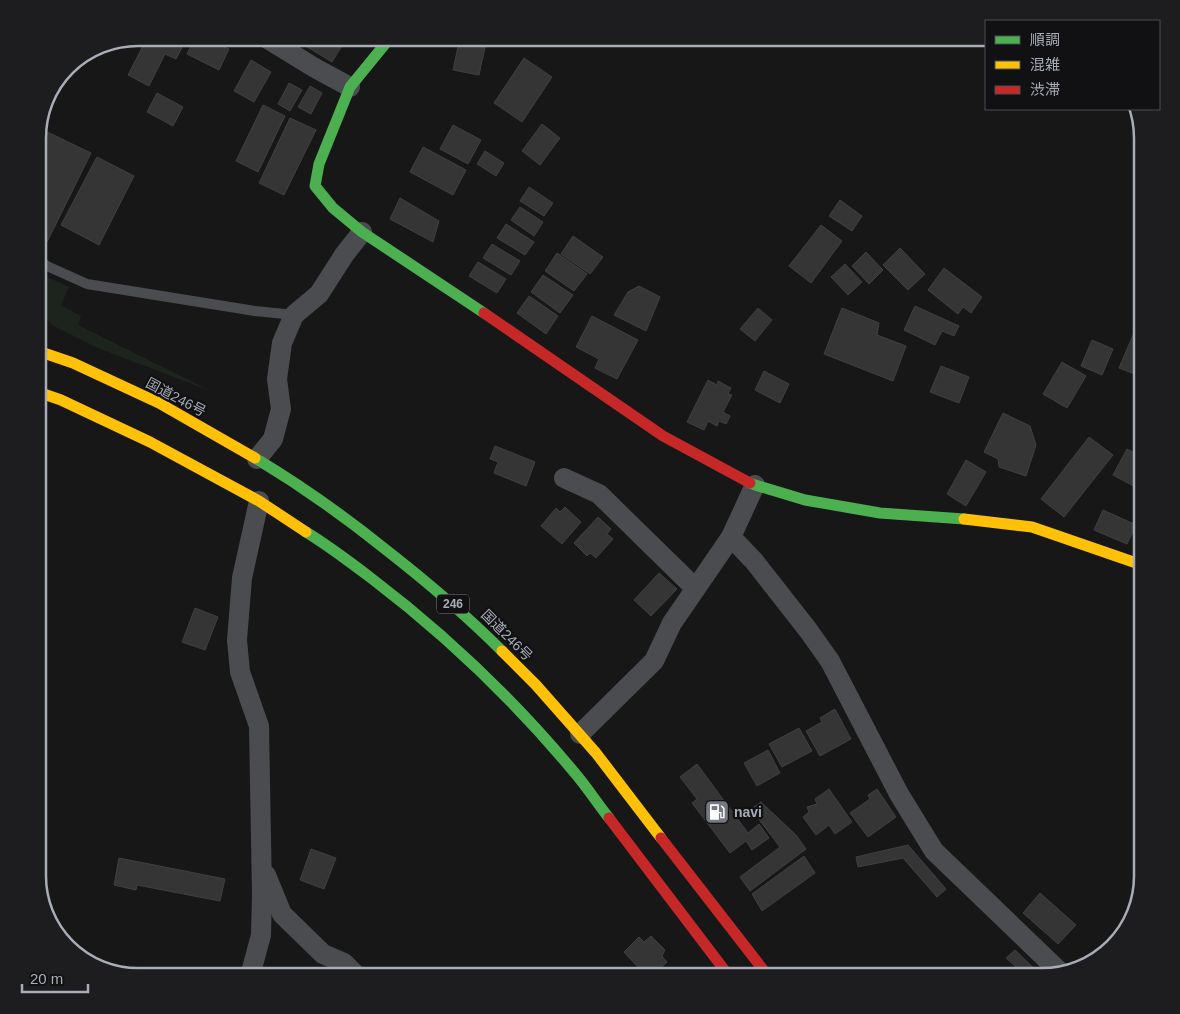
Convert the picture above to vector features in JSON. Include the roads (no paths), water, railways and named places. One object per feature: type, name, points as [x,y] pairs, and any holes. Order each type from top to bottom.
[{"type":"main road","points":[[383,46],[350,87],[319,164],[314,186],[333,208],[362,232],[478,309],[662,436],[755,485],[805,500],[880,513],[975,520],[1032,527],[1134,562]]},
{"type":"main road","name":"国道246号","points":[[46,354],[73,363],[159,403],[257,459],[347,519],[417,574],[478,627],[536,685],[580,734],[762,968]]},
{"type":"main road","name":"246","points":[[46,395],[150,442],[258,501],[326,545],[402,602],[464,656],[522,713],[575,773],[723,968]]},
{"type":"street","points":[[279,46],[350,87]]},
{"type":"street","points":[[257,459],[272,439],[281,409],[277,379],[282,343],[294,315],[319,294],[362,232]]},
{"type":"street","points":[[564,478],[599,494],[695,588]]},
{"type":"street","points":[[580,734],[654,661],[672,623],[731,537],[755,485]]},
{"type":"street","points":[[252,968],[261,935],[262,867],[259,726],[240,672],[237,640],[242,578],[258,501]]},
{"type":"street","points":[[731,537],[760,569],[830,661],[899,794],[934,851],[1055,967]]},
{"type":"street","points":[[262,867],[282,914],[323,954],[344,963],[349,968]]},
{"type":"lane","points":[[46,265],[87,284],[255,311],[294,315]]},
{"type":"place","name":"navi","points":[[717,812]]}]
